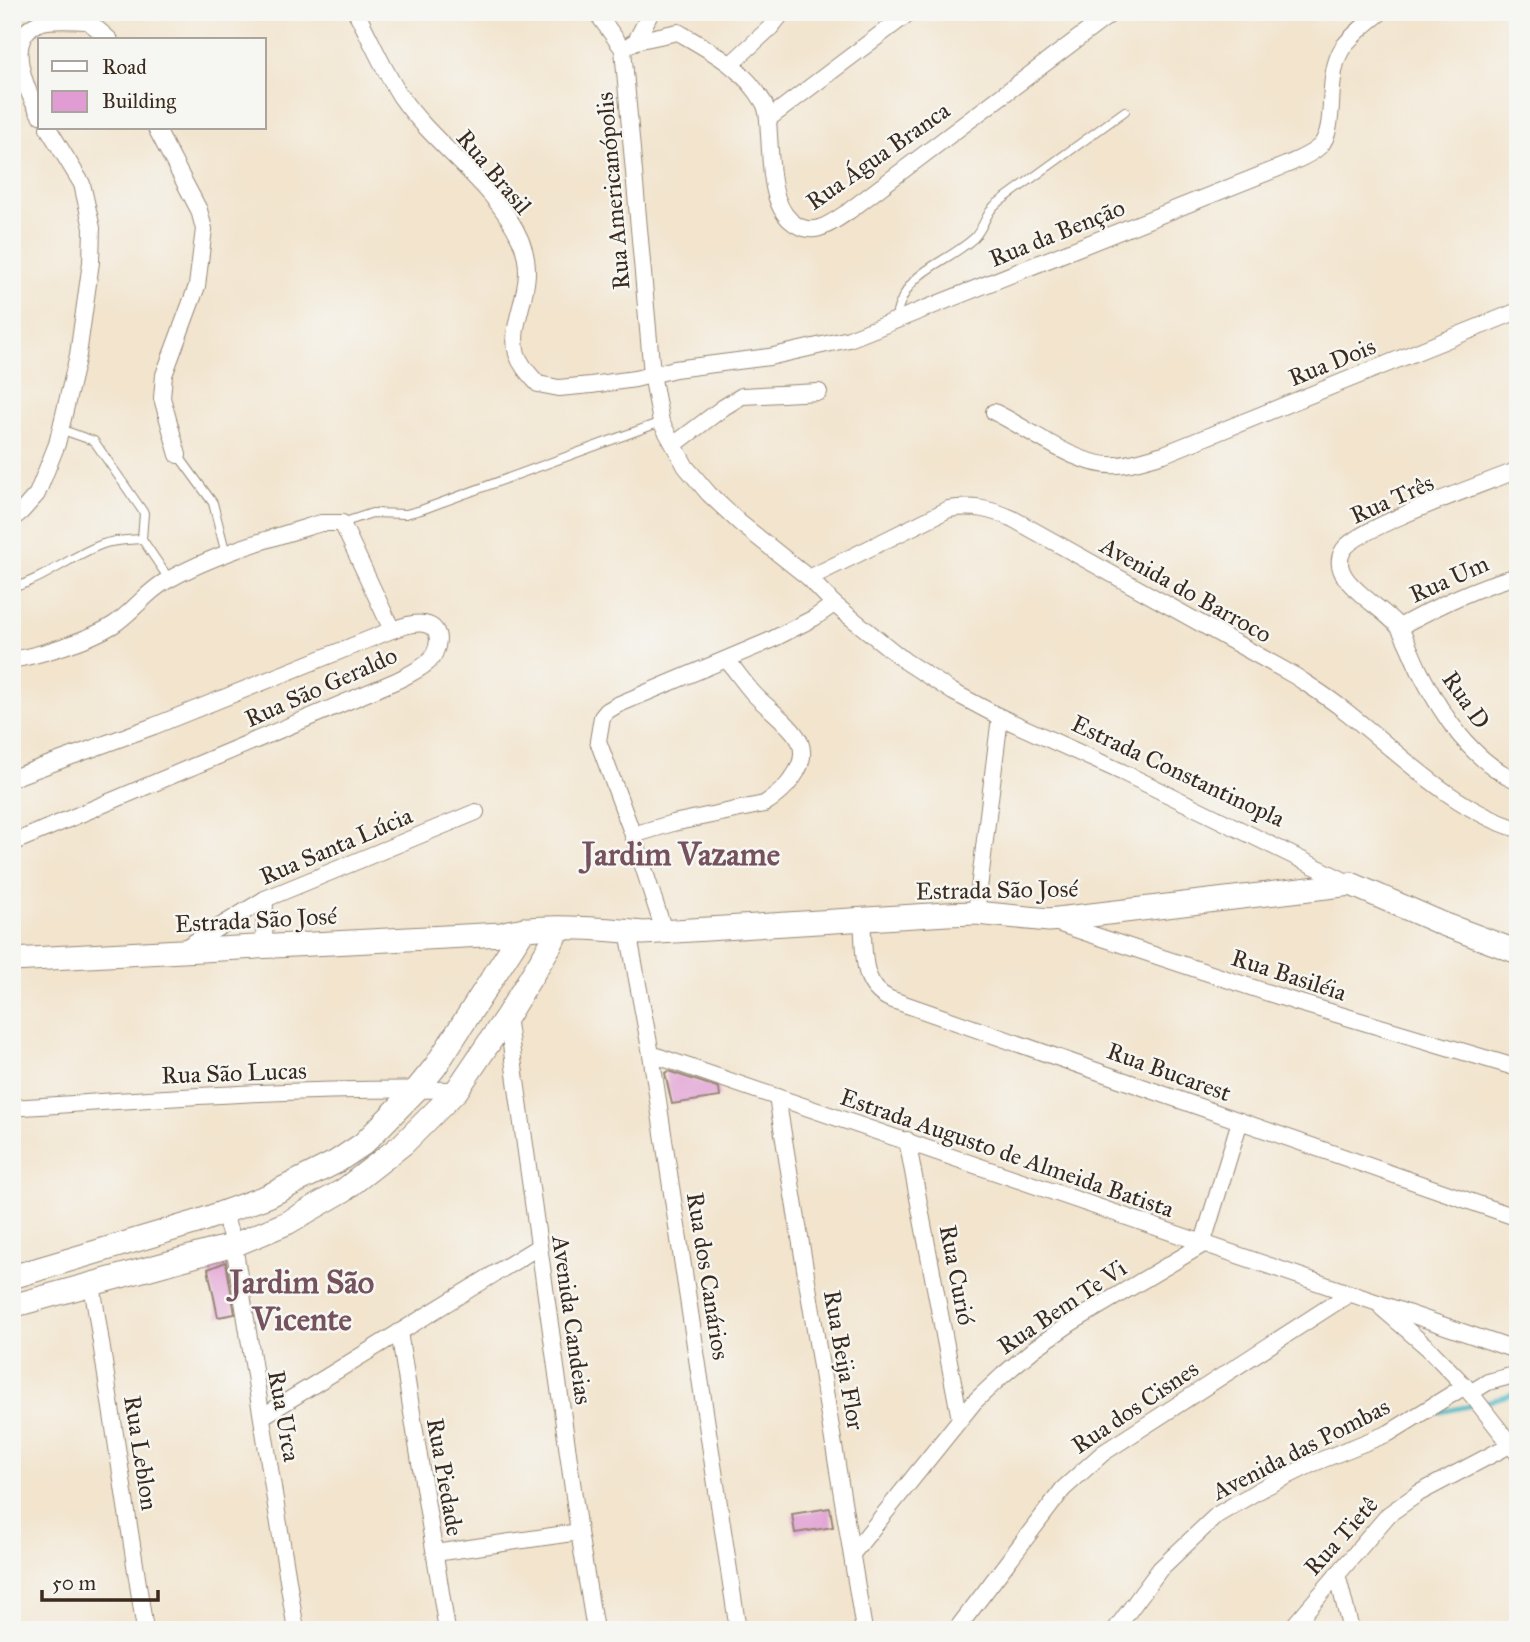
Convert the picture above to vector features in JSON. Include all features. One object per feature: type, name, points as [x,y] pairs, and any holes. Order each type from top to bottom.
[{"type":"street","name":"Rua Brasil","points":[[356,12],[401,97],[432,134],[481,184],[520,238],[528,277],[517,327],[516,352],[522,366],[538,384],[559,388],[603,384],[652,374]]},
{"type":"street","points":[[596,12],[629,45],[651,12]]},
{"type":"street","points":[[732,63],[771,27],[783,12]]},
{"type":"street","points":[[768,119],[910,12]]},
{"type":"street","name":"Rua Água Branca","points":[[629,45],[678,32],[732,63],[765,105],[775,190],[782,211],[799,227],[809,230],[821,229],[849,211],[1113,12]]},
{"type":"street","name":"Rua da Benção","points":[[652,374],[782,354],[849,339],[1308,155],[1320,146],[1329,128],[1332,82],[1344,46],[1381,12]]},
{"type":"street","points":[[38,111],[18,60],[22,39],[29,29],[41,22],[88,21],[108,38]]},
{"type":"street","name":"Rua Americanópolis","points":[[629,45],[652,374]]},
{"type":"street","points":[[12,519],[37,494],[47,472],[78,355],[91,262],[92,228],[82,184],[49,130]]},
{"type":"street","points":[[157,130],[199,210],[204,229],[197,286],[164,375],[162,398],[178,456]]},
{"type":"street","name":"Rua Dois","points":[[994,412],[1077,456],[1100,464],[1117,465],[1164,454],[1518,311]]},
{"type":"street","points":[[634,835],[673,823],[764,804],[777,796],[792,779],[801,754],[800,742],[727,660],[814,618],[834,604],[809,578],[740,523],[709,494],[686,467],[660,419],[652,374]]},
{"type":"street","points":[[675,444],[742,396],[819,392]]},
{"type":"street","name":"Rua Três","points":[[1399,627],[1377,604],[1357,591],[1345,578],[1340,568],[1344,548],[1374,528],[1518,470]]},
{"type":"street","name":"Avenida do Barroco","points":[[809,578],[949,509],[968,505],[992,510],[1013,519],[1295,676],[1339,706],[1454,797],[1497,822],[1518,829]]},
{"type":"street","points":[[12,660],[34,656],[112,625],[169,579],[226,554],[321,523],[342,523],[392,630]]},
{"type":"street","name":"Rua Um","points":[[1399,627],[1450,600],[1518,576]]},
{"type":"street","name":"Estrada Constantinopla","points":[[834,604],[905,661],[953,692],[1000,717],[1122,772],[1351,884],[1443,924],[1518,952]]},
{"type":"street","name":"Rua São Geraldo","points":[[12,778],[154,726],[392,630],[412,624],[428,624],[438,636],[433,656],[428,663],[398,680],[12,843]]},
{"type":"street","name":"Rua D","points":[[1399,627],[1431,694],[1465,742],[1494,768],[1518,781]]},
{"type":"street","name":"Rua dos Canários","points":[[727,660],[695,671],[607,711],[599,725],[598,741],[634,835],[651,1054],[738,1630]]},
{"type":"street","points":[[976,913],[1000,717]]},
{"type":"street","name":"Rua Santa Lúcia","points":[[181,950],[265,899],[475,812]]},
{"type":"street","name":"Estrada São José","points":[[12,960],[264,945],[514,935],[641,934],[976,913],[1049,920],[1351,884]]},
{"type":"street","points":[[264,945],[265,899]]},
{"type":"street","name":"Rua Bucarest","points":[[862,920],[869,982],[878,994],[1518,1218]]},
{"type":"street","name":"Rua Basiléia","points":[[1049,920],[1293,1001],[1518,1068]]},
{"type":"street","points":[[12,1277],[268,1196],[336,1162],[363,1144],[417,1089],[452,1044],[514,935]]},
{"type":"street","points":[[12,1306],[233,1245],[287,1223],[344,1190],[403,1144],[457,1090],[507,1016],[555,936]]},
{"type":"street","name":"Avenida Candeias","points":[[507,1016],[595,1630]]},
{"type":"street","name":"Estrada Augusto de Almeida Batista","points":[[651,1054],[1518,1351]]},
{"type":"street","name":"Rua São Lucas","points":[[12,1108],[186,1096],[457,1090]]},
{"type":"street","name":"Rua Beija Flor","points":[[777,1097],[864,1630]]},
{"type":"street","points":[[1202,1244],[1240,1121]]},
{"type":"street","name":"Rua Curió","points":[[907,1140],[960,1419]]},
{"type":"street","name":"Rua Urca","points":[[223,1212],[233,1245],[250,1356],[263,1416],[296,1630]]},
{"type":"street","name":"Rua Bem Te Vi","points":[[852,1554],[974,1402],[1035,1348],[1093,1309],[1202,1244]]},
{"type":"street","points":[[263,1416],[538,1247]]},
{"type":"street","name":"Rua Leblon","points":[[92,1284],[145,1630]]},
{"type":"street","name":"Rua dos Cisnes","points":[[956,1630],[1076,1475],[1103,1452],[1349,1294]]},
{"type":"street","points":[[1375,1302],[1428,1348],[1469,1391],[1515,1447]]},
{"type":"street","name":"Rua Piedade","points":[[398,1332],[447,1630]]},
{"type":"street","name":"Avenida das Pombas","points":[[1115,1630],[1160,1569],[1217,1516],[1261,1489],[1314,1463],[1389,1433],[1469,1391],[1518,1374]]},
{"type":"street","name":"Rua Tietê","points":[[1290,1630],[1389,1514],[1405,1502],[1515,1447]]},
{"type":"street","points":[[435,1553],[579,1532]]},
{"type":"street","points":[[1337,1574],[1351,1630]]},
{"type":"lane","points":[[895,322],[900,301],[910,284],[977,236],[985,218],[995,205],[1125,111]]},
{"type":"lane","points":[[342,523],[372,513],[407,514],[421,510],[660,419]]},
{"type":"lane","points":[[60,429],[94,441],[144,513],[142,539],[169,579]]},
{"type":"lane","points":[[178,456],[214,503],[226,554]]},
{"type":"lane","points":[[12,588],[34,582],[81,554],[106,543],[142,539]]},
{"type":"building","points":[[668,1071],[719,1088],[720,1097],[672,1104],[665,1073]]},
{"type":"building","points":[[226,1262],[235,1314],[218,1317],[208,1269]]},
{"type":"building","points":[[830,1508],[833,1527],[795,1533],[792,1514]]},
{"type":"waterway","points":[[1483,1403],[1518,1392]]},
{"type":"waterway","points":[[1431,1414],[1474,1405]]},
{"type":"district","name":"Jardim Vazame","points":[[681,854]]},
{"type":"district","name":"Jardim São Vicente","points":[[302,1300]]}]
